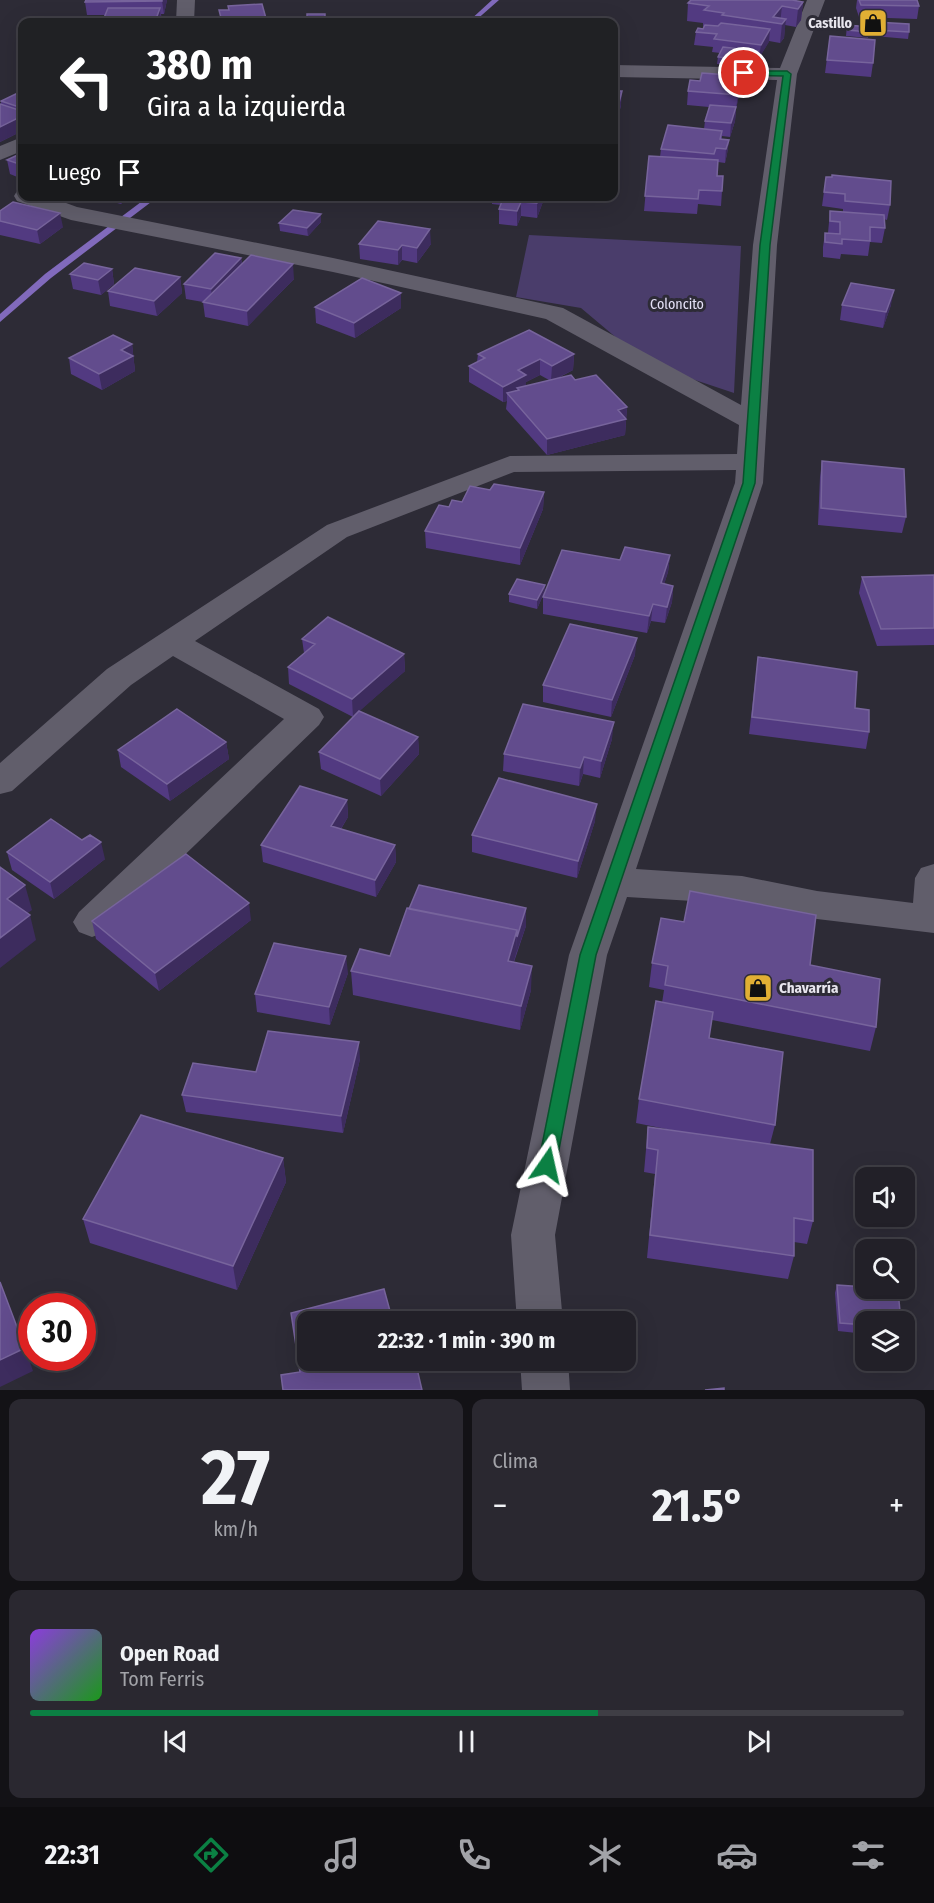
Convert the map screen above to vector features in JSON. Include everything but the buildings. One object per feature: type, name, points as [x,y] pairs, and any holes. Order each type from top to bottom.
[{"type":"street","points":[[185,18],[186,0]]},
{"type":"street","points":[[539,1311],[533,1235],[588,955],[749,483],[765,245],[787,74],[816,0]]},
{"type":"street","points":[[618,71],[787,74]]},
{"type":"street","points":[[0,154],[18,145]]},
{"type":"street","points":[[0,187],[18,194]]},
{"type":"street","points":[[38,201],[71,213],[333,265],[554,314],[753,422]]},
{"type":"street","points":[[0,782],[119,678],[336,531],[510,464],[750,462]]},
{"type":"street","points":[[92,922],[307,717],[172,642]]},
{"type":"street","points":[[613,882],[742,890],[817,905],[930,920],[934,878]]},
{"type":"street","points":[[545,1371],[546,1390]]},
{"type":"green space","name":"Coloncito","points":[[529,235],[741,246],[734,393],[674,373],[625,345],[581,308],[516,297]]},
{"type":"waterway","points":[[476,18],[496,0]]},
{"type":"waterway","points":[[0,319],[48,276],[148,201]]},
{"type":"place","name":"Castillo","points":[[873,23]]},
{"type":"place","name":"Chavarría","points":[[758,988]]},
{"type":"route","points":[[547,1165],[588,955],[749,483],[765,245],[787,74],[744,73]]}]
